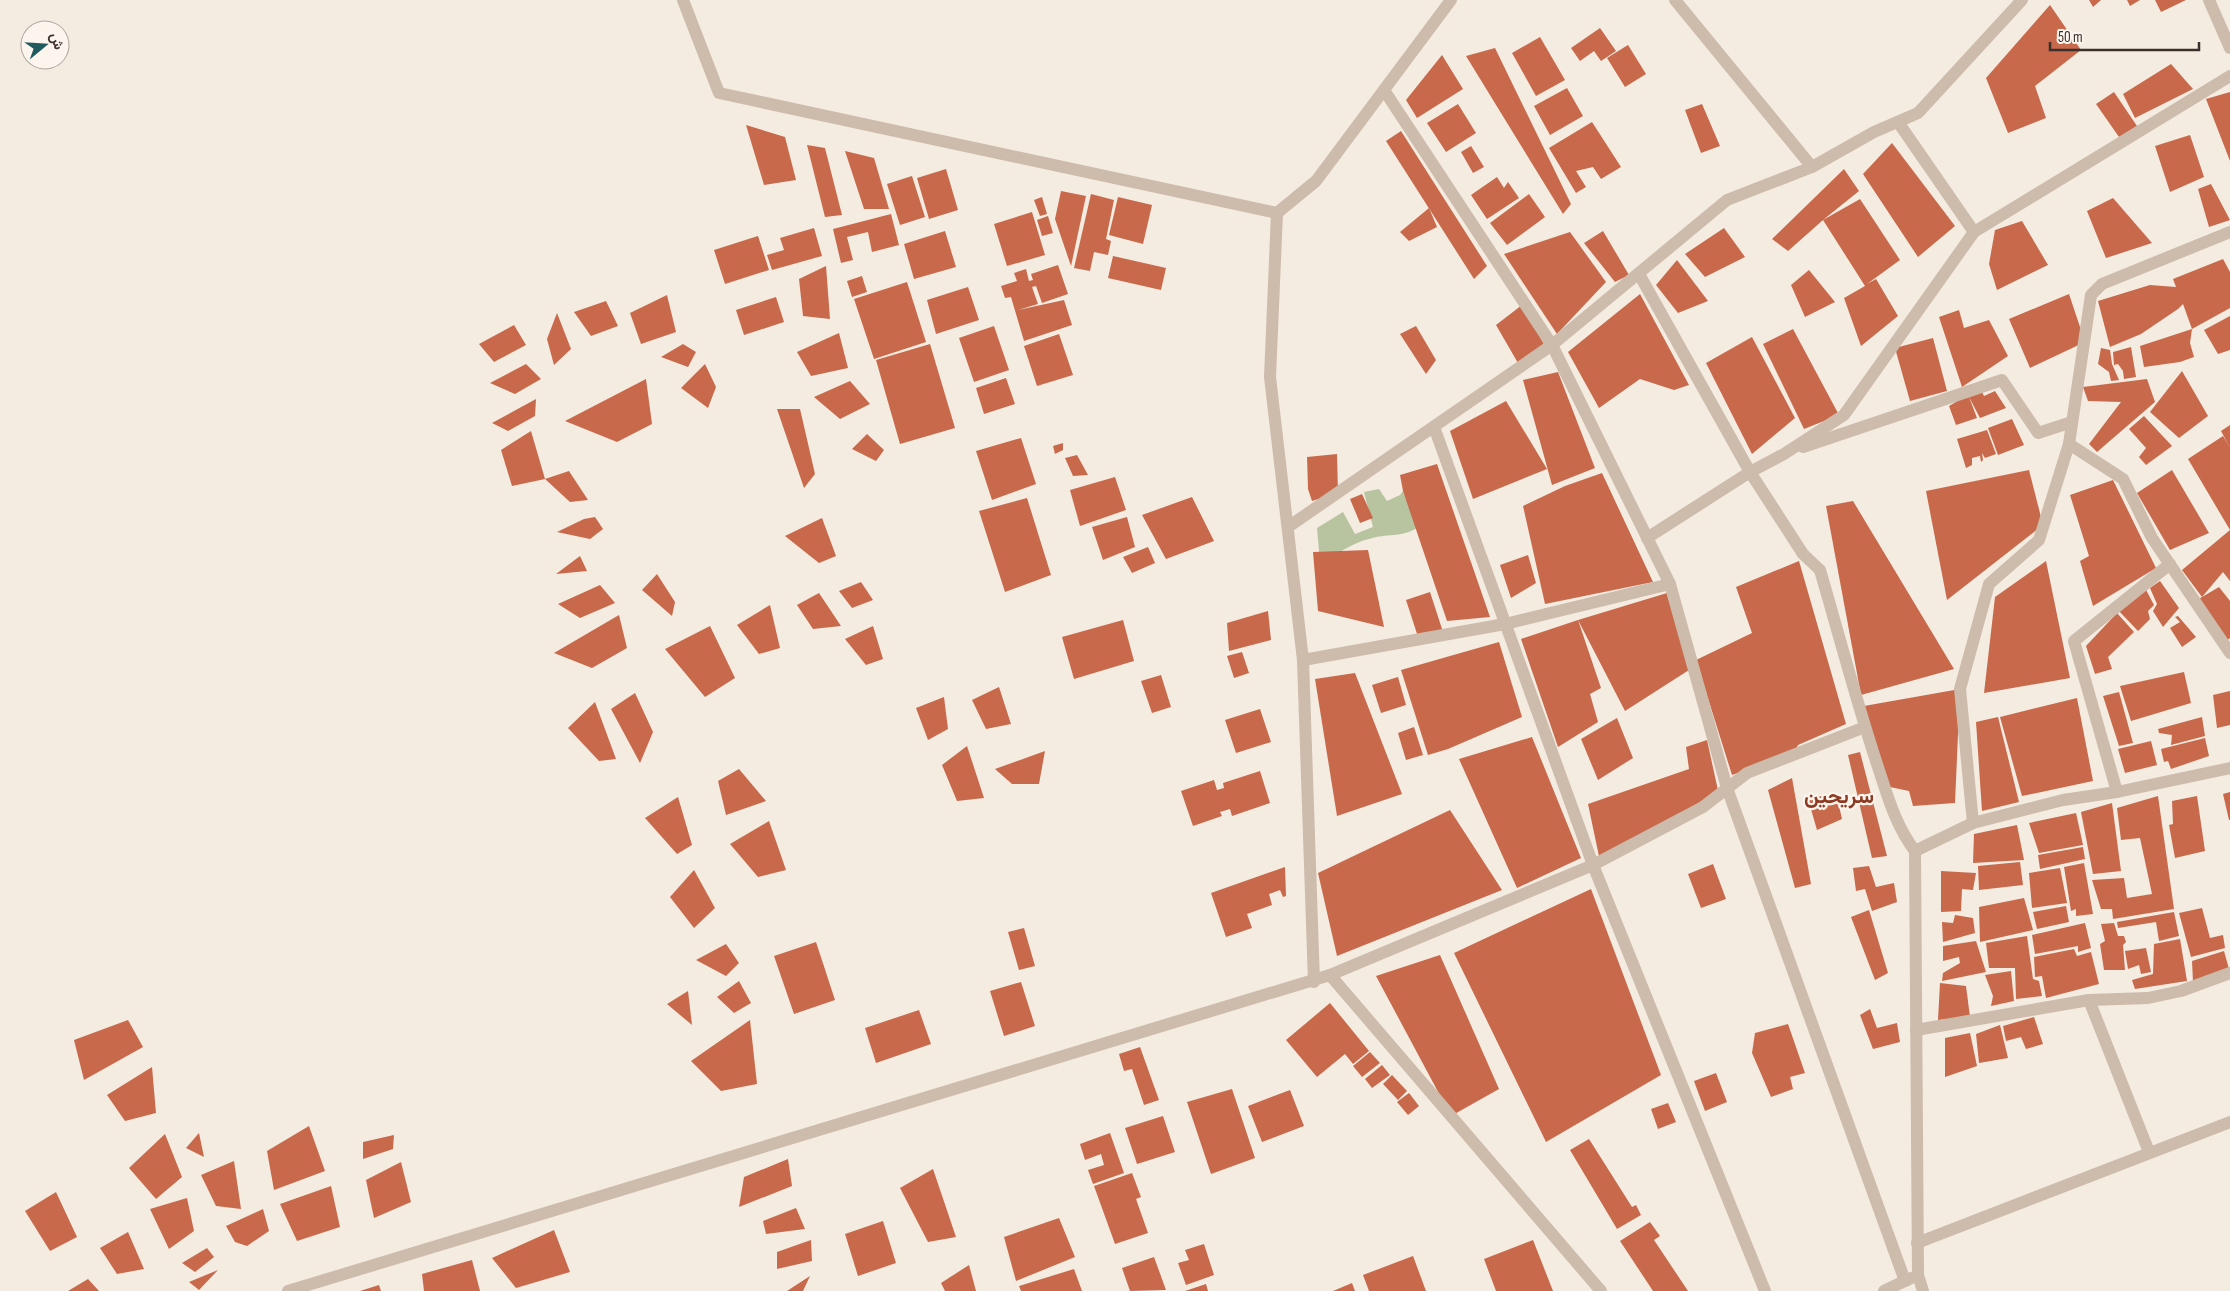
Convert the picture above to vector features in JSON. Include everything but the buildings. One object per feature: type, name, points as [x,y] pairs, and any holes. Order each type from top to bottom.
[{"type":"street","points":[[684,0],[719,93],[1277,213]]},
{"type":"street","points":[[1314,982],[1303,660],[1270,377],[1277,213],[1316,181],[1451,0]]},
{"type":"street","points":[[1675,0],[1812,167]]},
{"type":"street","points":[[1288,527],[1552,345],[1727,200],[1812,167],[1874,132],[1918,114],[2022,0]]},
{"type":"street","points":[[2209,0],[2230,48]]},
{"type":"street","points":[[1647,538],[1844,415],[1974,232],[2230,76]]},
{"type":"street","points":[[1384,90],[1552,345],[1670,584],[1727,788],[1904,1282]]},
{"type":"street","points":[[1898,122],[1974,232]]},
{"type":"street","points":[[1973,823],[1960,689],[1989,584],[2039,540],[2069,444],[2091,296],[2102,284],[2230,232]]},
{"type":"street","points":[[1639,274],[1750,472],[1803,554],[1820,570],[1865,727],[1896,821],[1915,851],[1917,1243],[1918,1275],[1923,1291]]},
{"type":"street","points":[[1784,454],[2002,380],[2038,433],[2072,422]]},
{"type":"street","points":[[1434,427],[1593,864],[1765,1291]]},
{"type":"street","points":[[2069,444],[2122,479],[2152,538],[2230,654]]},
{"type":"street","points":[[2117,792],[2074,641],[2170,564]]},
{"type":"street","points":[[1303,660],[1505,624],[1670,584]]},
{"type":"street","points":[[288,1291],[1314,982],[1593,864],[1703,807],[1747,773],[1865,727]]},
{"type":"street","points":[[1915,851],[1973,823],[2063,800],[2117,792],[2230,768]]},
{"type":"street","points":[[1916,1030],[2089,1000],[2148,998],[2181,991],[2230,973]]},
{"type":"street","points":[[1330,975],[1601,1291]]},
{"type":"street","points":[[2089,1000],[2149,1152]]},
{"type":"street","points":[[1917,1243],[2230,1122]]},
{"type":"street","points":[[1884,1291],[1918,1275]]},
{"type":"green space","points":[[1379,489],[1387,501],[1400,495],[1403,491],[1417,528],[1405,533],[1363,541],[1320,562],[1317,528],[1343,512],[1355,534],[1373,527],[1364,492]]},
{"type":"district","name":"سريحين","points":[[1839,796]]}]
